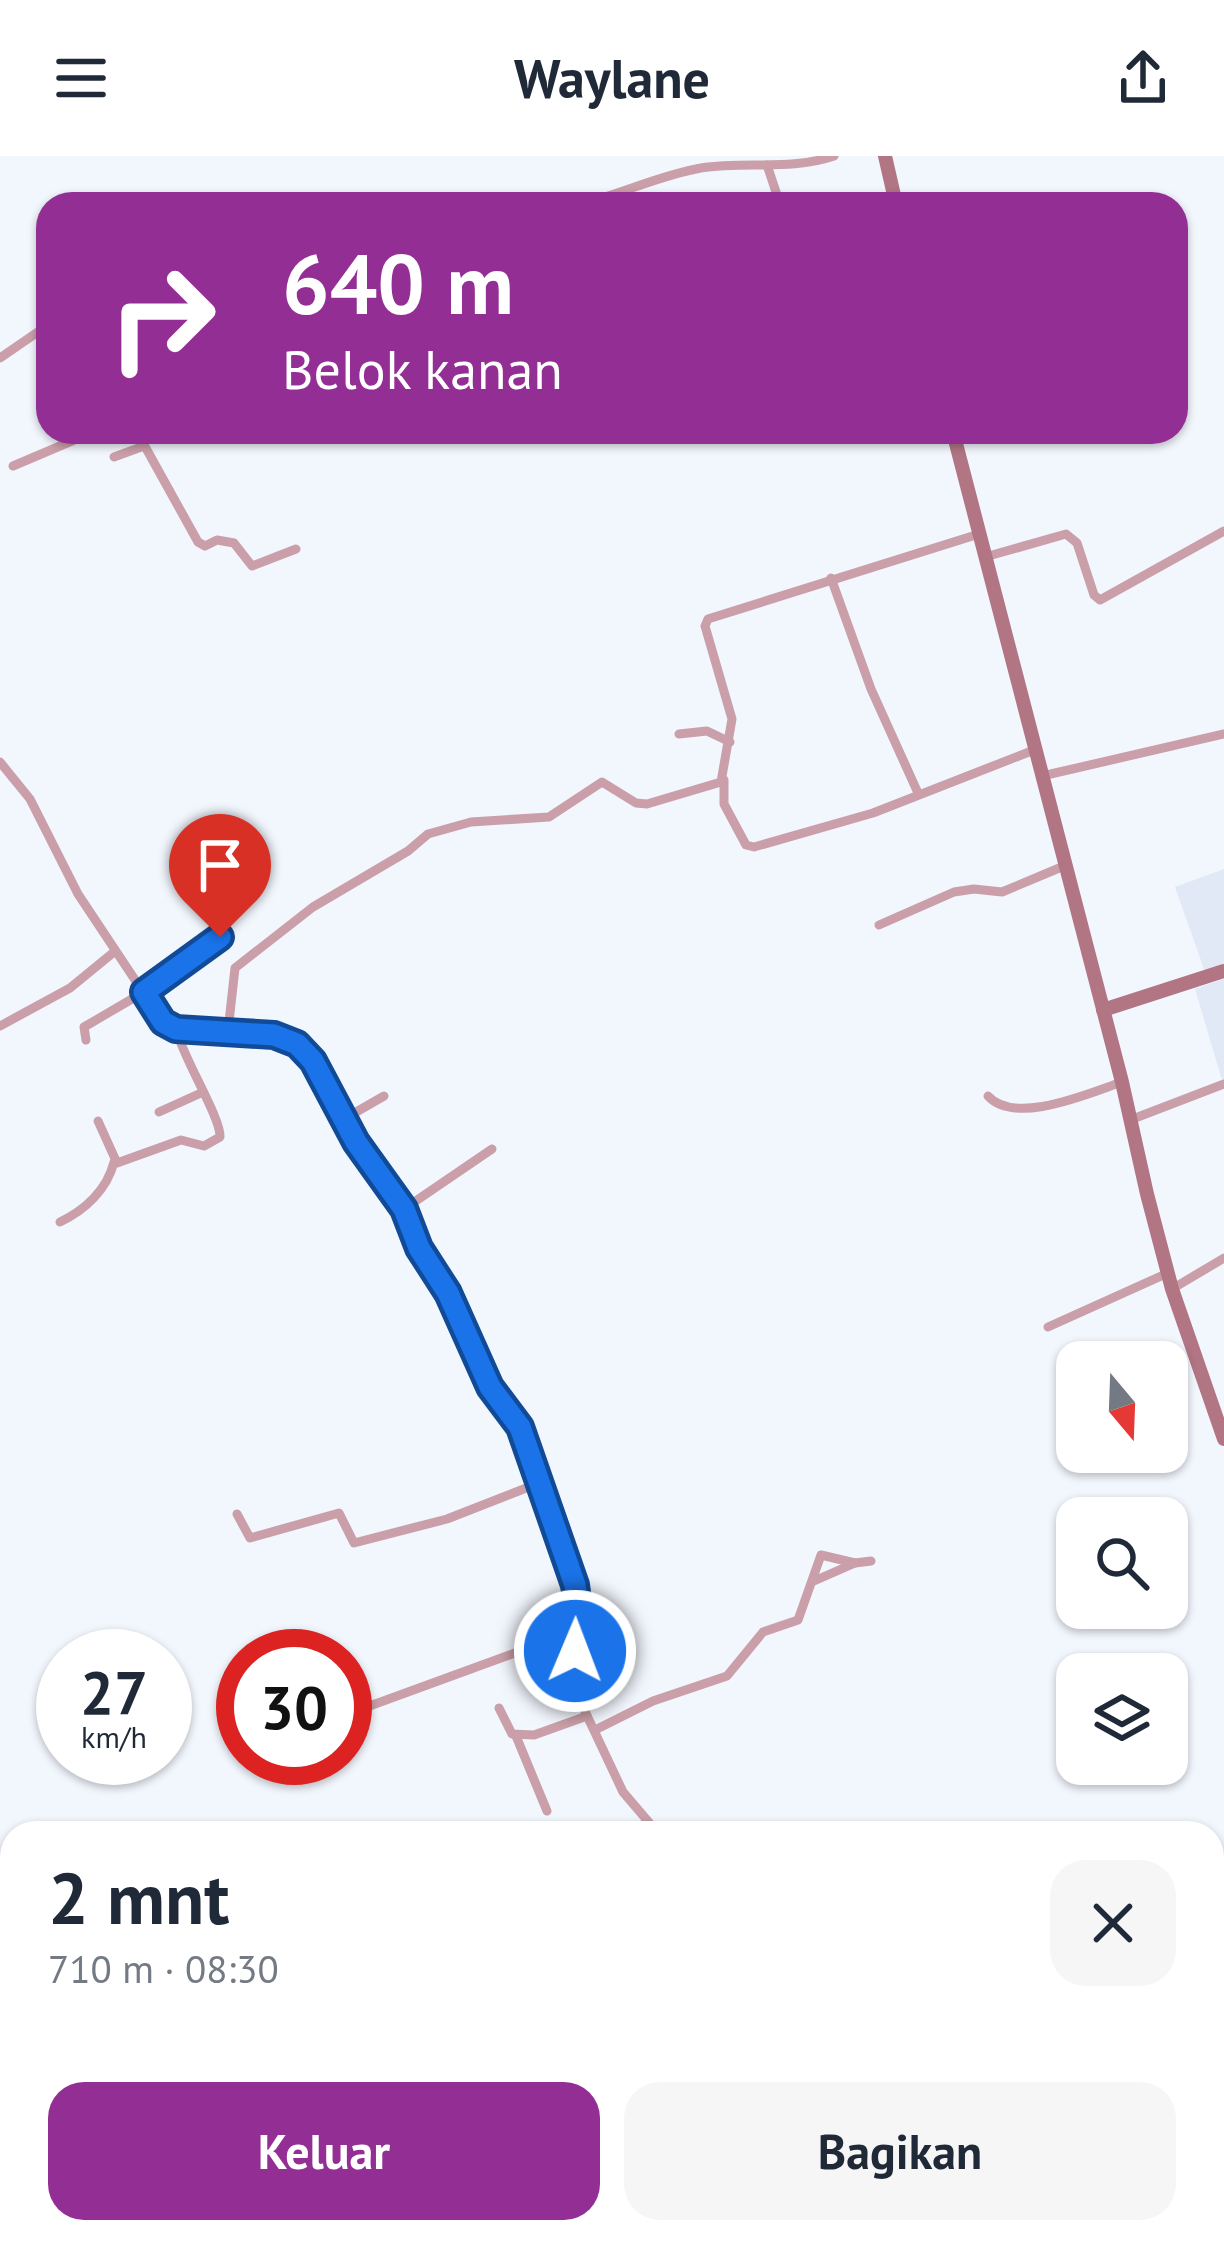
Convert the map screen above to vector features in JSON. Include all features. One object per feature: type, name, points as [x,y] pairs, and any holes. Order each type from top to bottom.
[{"type":"street","points":[[619,192],[689,170],[802,166],[834,156]]},
{"type":"street","points":[[885,156],[893,192]]},
{"type":"street","points":[[767,165],[776,192]]},
{"type":"street","points":[[0,358],[36,333]]},
{"type":"street","points":[[13,466],[65,444]]},
{"type":"street","points":[[956,444],[1172,1289],[1218,1399],[1224,1439]]},
{"type":"street","points":[[114,457],[144,446],[198,542],[205,546],[226,539],[252,566],[296,549]]},
{"type":"street","points":[[985,556],[1066,534],[1077,543],[1094,595],[1100,600],[1224,531]]},
{"type":"street","points":[[979,534],[705,622],[730,708],[724,804],[746,845],[754,847],[873,813],[1034,750]]},
{"type":"street","points":[[831,578],[871,689],[918,793]]},
{"type":"street","points":[[679,734],[707,731],[730,742]]},
{"type":"street","points":[[1040,777],[1224,734]]},
{"type":"street","points":[[0,762],[39,813],[70,879],[163,1022],[176,1029],[274,1035],[297,1044],[313,1061],[344,1119],[404,1209],[490,1387],[520,1427],[575,1585],[578,1630],[572,1678],[623,1792],[647,1821]]},
{"type":"street","points":[[228,1031],[235,968],[313,908],[428,834],[471,822],[549,818],[602,782],[646,804],[707,788],[721,782],[724,775]]},
{"type":"street","points":[[879,925],[954,892],[1002,892],[1064,866]]},
{"type":"street","points":[[86,1040],[84,1027],[144,992],[220,937]]},
{"type":"street","points":[[0,1026],[70,988],[114,952]]},
{"type":"street","points":[[1103,1010],[1224,970]]},
{"type":"street","points":[[114,1162],[181,1140],[205,1146],[220,1137],[221,1128],[201,1093],[176,1029]]},
{"type":"street","points":[[988,1096],[999,1106],[1028,1108],[1122,1082]]},
{"type":"street","points":[[1130,1120],[1224,1084]]},
{"type":"street","points":[[159,1112],[201,1093]]},
{"type":"street","points":[[344,1119],[384,1096]]},
{"type":"street","points":[[59,1222],[85,1207],[108,1180],[114,1162],[98,1121]]},
{"type":"street","points":[[404,1209],[492,1149]]},
{"type":"street","points":[[1172,1289],[1224,1258]]},
{"type":"street","points":[[1048,1328],[1168,1273]]},
{"type":"street","points":[[237,1514],[250,1538],[339,1513],[354,1543],[447,1519],[539,1483]]},
{"type":"street","points":[[595,1730],[653,1701],[727,1676],[763,1632],[798,1620],[823,1554],[855,1563]]},
{"type":"street","points":[[814,1580],[871,1561]]},
{"type":"street","points":[[372,1705],[578,1630]]},
{"type":"street","points":[[499,1708],[548,1811]]},
{"type":"street","points":[[516,1736],[534,1735],[587,1716]]},
{"type":"shaded area","points":[[1224,869],[1224,966],[1205,972],[1175,887]]},
{"type":"shaded area","points":[[1224,979],[1224,1080],[1222,1080],[1195,989]]},
{"type":"route","points":[[220,937],[144,992],[163,1022],[176,1029],[274,1035],[297,1044],[309,1056],[356,1142],[404,1209],[490,1387],[520,1427],[575,1585],[579,1615],[575,1651]]}]
